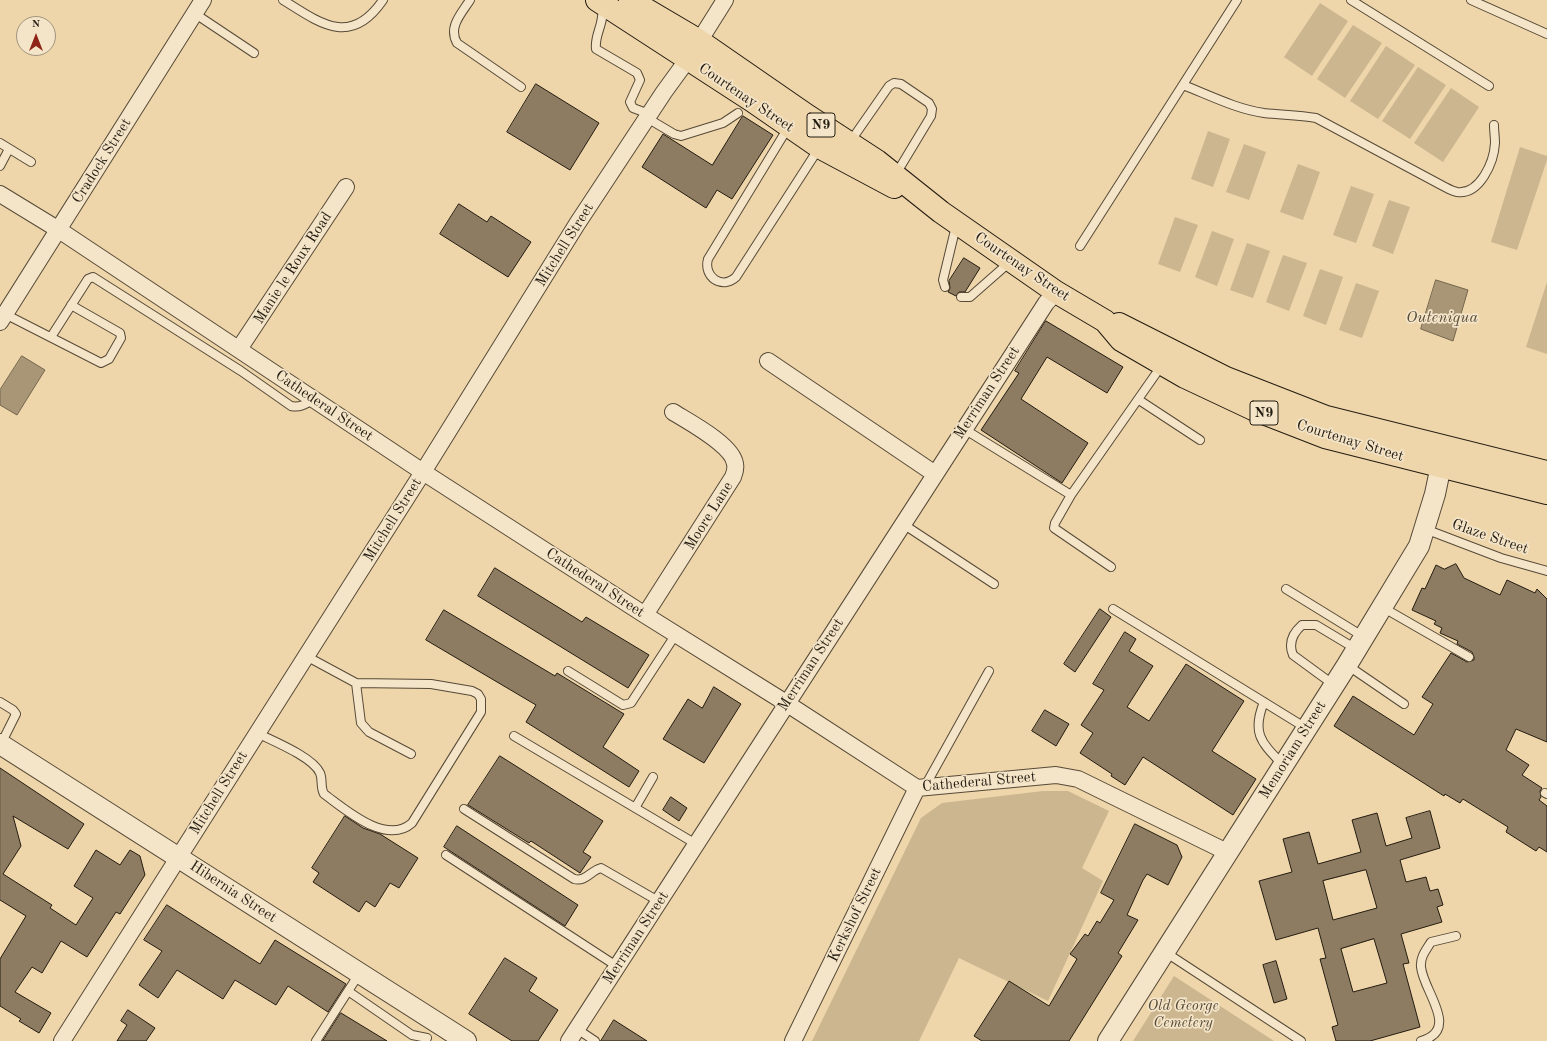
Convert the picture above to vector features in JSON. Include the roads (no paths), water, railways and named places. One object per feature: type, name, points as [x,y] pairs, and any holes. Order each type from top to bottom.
[{"type":"highway","name":"Courtenay Street","points":[[600,1],[693,50],[849,143],[895,175],[949,217],[1056,292],[1105,321],[1124,325],[1200,366],[1298,408],[1326,417],[1547,472]]},
{"type":"highway","name":"Courtenay Street","points":[[637,2],[693,50],[788,126],[819,147],[949,217]]},
{"type":"highway","name":"Courtenay Street","points":[[1105,321],[1121,340],[1162,364],[1236,401],[1325,437],[1547,493]]},
{"type":"street","name":"Mitchell Street","points":[[62,1041],[423,472],[577,224],[725,0]]},
{"type":"street","name":"Cradock Street","points":[[3,318],[198,7]]},
{"type":"street","name":"Manie le Roux Road","points":[[240,349],[346,187]]},
{"type":"street","name":"Cathederal Street","points":[[0,194],[59,230],[423,472],[645,615],[921,788],[1056,775],[1078,779],[1229,853]]},
{"type":"street","name":"Merriman Street","points":[[573,1035],[964,429],[1046,303],[1056,292]]},
{"type":"street","points":[[768,361],[935,474]]},
{"type":"street","name":"Moore Lane","points":[[645,615],[734,476],[735,470],[735,463],[724,446],[673,412]]},
{"type":"street","name":"Memoriam Street","points":[[1113,1040],[1165,952],[1284,766],[1419,546],[1425,529],[1446,446]]},
{"type":"street","name":"Hibernia Street","points":[[0,744],[360,973],[430,1032],[466,1041]]},
{"type":"street","name":"Kerkshof Street","points":[[793,1041],[921,788]]},
{"type":"lane","points":[[283,0],[317,20],[343,28],[356,26],[369,18],[383,0]]},
{"type":"lane","points":[[470,0],[454,26],[453,35],[457,43],[521,87]]},
{"type":"lane","points":[[1080,246],[1237,0]]},
{"type":"lane","points":[[1351,0],[1489,86]]},
{"type":"lane","points":[[1471,0],[1547,34]]},
{"type":"lane","points":[[600,1],[604,15],[595,42],[596,49],[637,73],[640,80],[630,102],[633,108],[648,116],[674,134],[681,136],[723,123],[738,113]]},
{"type":"lane","points":[[198,7],[254,53]]},
{"type":"lane","points":[[849,143],[889,86],[894,83],[901,84],[929,103],[932,109],[931,116],[895,175]]},
{"type":"lane","points":[[1183,85],[1237,106],[1264,113],[1316,118],[1443,186],[1458,192],[1473,188],[1483,178],[1493,157],[1495,143],[1494,125]]},
{"type":"lane","points":[[788,126],[708,259],[706,266],[710,277],[715,280],[726,282],[731,281],[736,276],[819,147]]},
{"type":"lane","points":[[0,143],[31,162]]},
{"type":"lane","points":[[0,166],[9,149]]},
{"type":"lane","points":[[945,287],[943,280],[949,217]]},
{"type":"lane","points":[[961,297],[970,297],[1012,261]]},
{"type":"lane","points":[[51,337],[88,279],[93,277],[241,371],[291,406],[296,407],[303,405],[314,399]]},
{"type":"lane","points":[[3,318],[51,337],[101,363],[109,359],[121,338],[120,333],[71,305]]},
{"type":"lane","points":[[1110,567],[1054,528],[1055,523],[1071,495],[1139,400],[1162,364]]},
{"type":"lane","points":[[1139,400],[1200,440]]},
{"type":"lane","points":[[964,429],[1071,495]]},
{"type":"lane","points":[[903,524],[994,584]]},
{"type":"lane","name":"Glaze Street","points":[[1425,529],[1502,558],[1547,571]]},
{"type":"lane","points":[[1286,590],[1356,650],[1404,704]]},
{"type":"lane","points":[[1382,607],[1469,657]]},
{"type":"lane","points":[[1113,609],[1307,728]]},
{"type":"lane","points":[[1334,685],[1293,655],[1291,643],[1293,635],[1302,625],[1316,625],[1356,650]]},
{"type":"lane","points":[[568,671],[623,705],[631,703],[676,634]]},
{"type":"lane","points":[[257,733],[311,763],[320,772],[321,789],[324,794],[367,824],[383,830],[405,828],[412,823],[481,712],[482,704],[478,694],[472,691],[431,684],[356,683],[306,656]]},
{"type":"lane","points":[[921,788],[989,671]]},
{"type":"lane","points":[[356,683],[361,723],[364,727],[369,732],[411,754]]},
{"type":"lane","points":[[0,702],[13,710],[16,714],[0,744]]},
{"type":"lane","points":[[1264,702],[1258,721],[1259,736],[1264,746],[1284,766]]},
{"type":"lane","points":[[514,736],[696,844]]},
{"type":"lane","points":[[635,808],[653,777]]},
{"type":"lane","points":[[464,809],[574,879],[579,880],[585,878],[601,868],[660,902]]},
{"type":"lane","points":[[446,855],[618,967]]},
{"type":"lane","points":[[1421,1041],[1432,1037],[1439,1027],[1435,1007],[1420,968],[1421,957],[1431,942],[1456,936]]},
{"type":"lane","points":[[1165,952],[1301,1041]]},
{"type":"lane","points":[[316,1041],[360,973]]},
{"type":"lane","points":[[348,991],[412,1035],[430,1032]]},
{"type":"lane","points":[[573,1035],[595,1041]]},
{"type":"water","name":"Outeniqua","points":[[1436,280],[1468,290],[1453,341],[1421,329]]},
{"type":"water","points":[[22,356],[45,370],[17,415],[0,405],[0,390]]},
{"type":"park label","name":"Old George Cemetery","points":[[1183,1014]]}]
